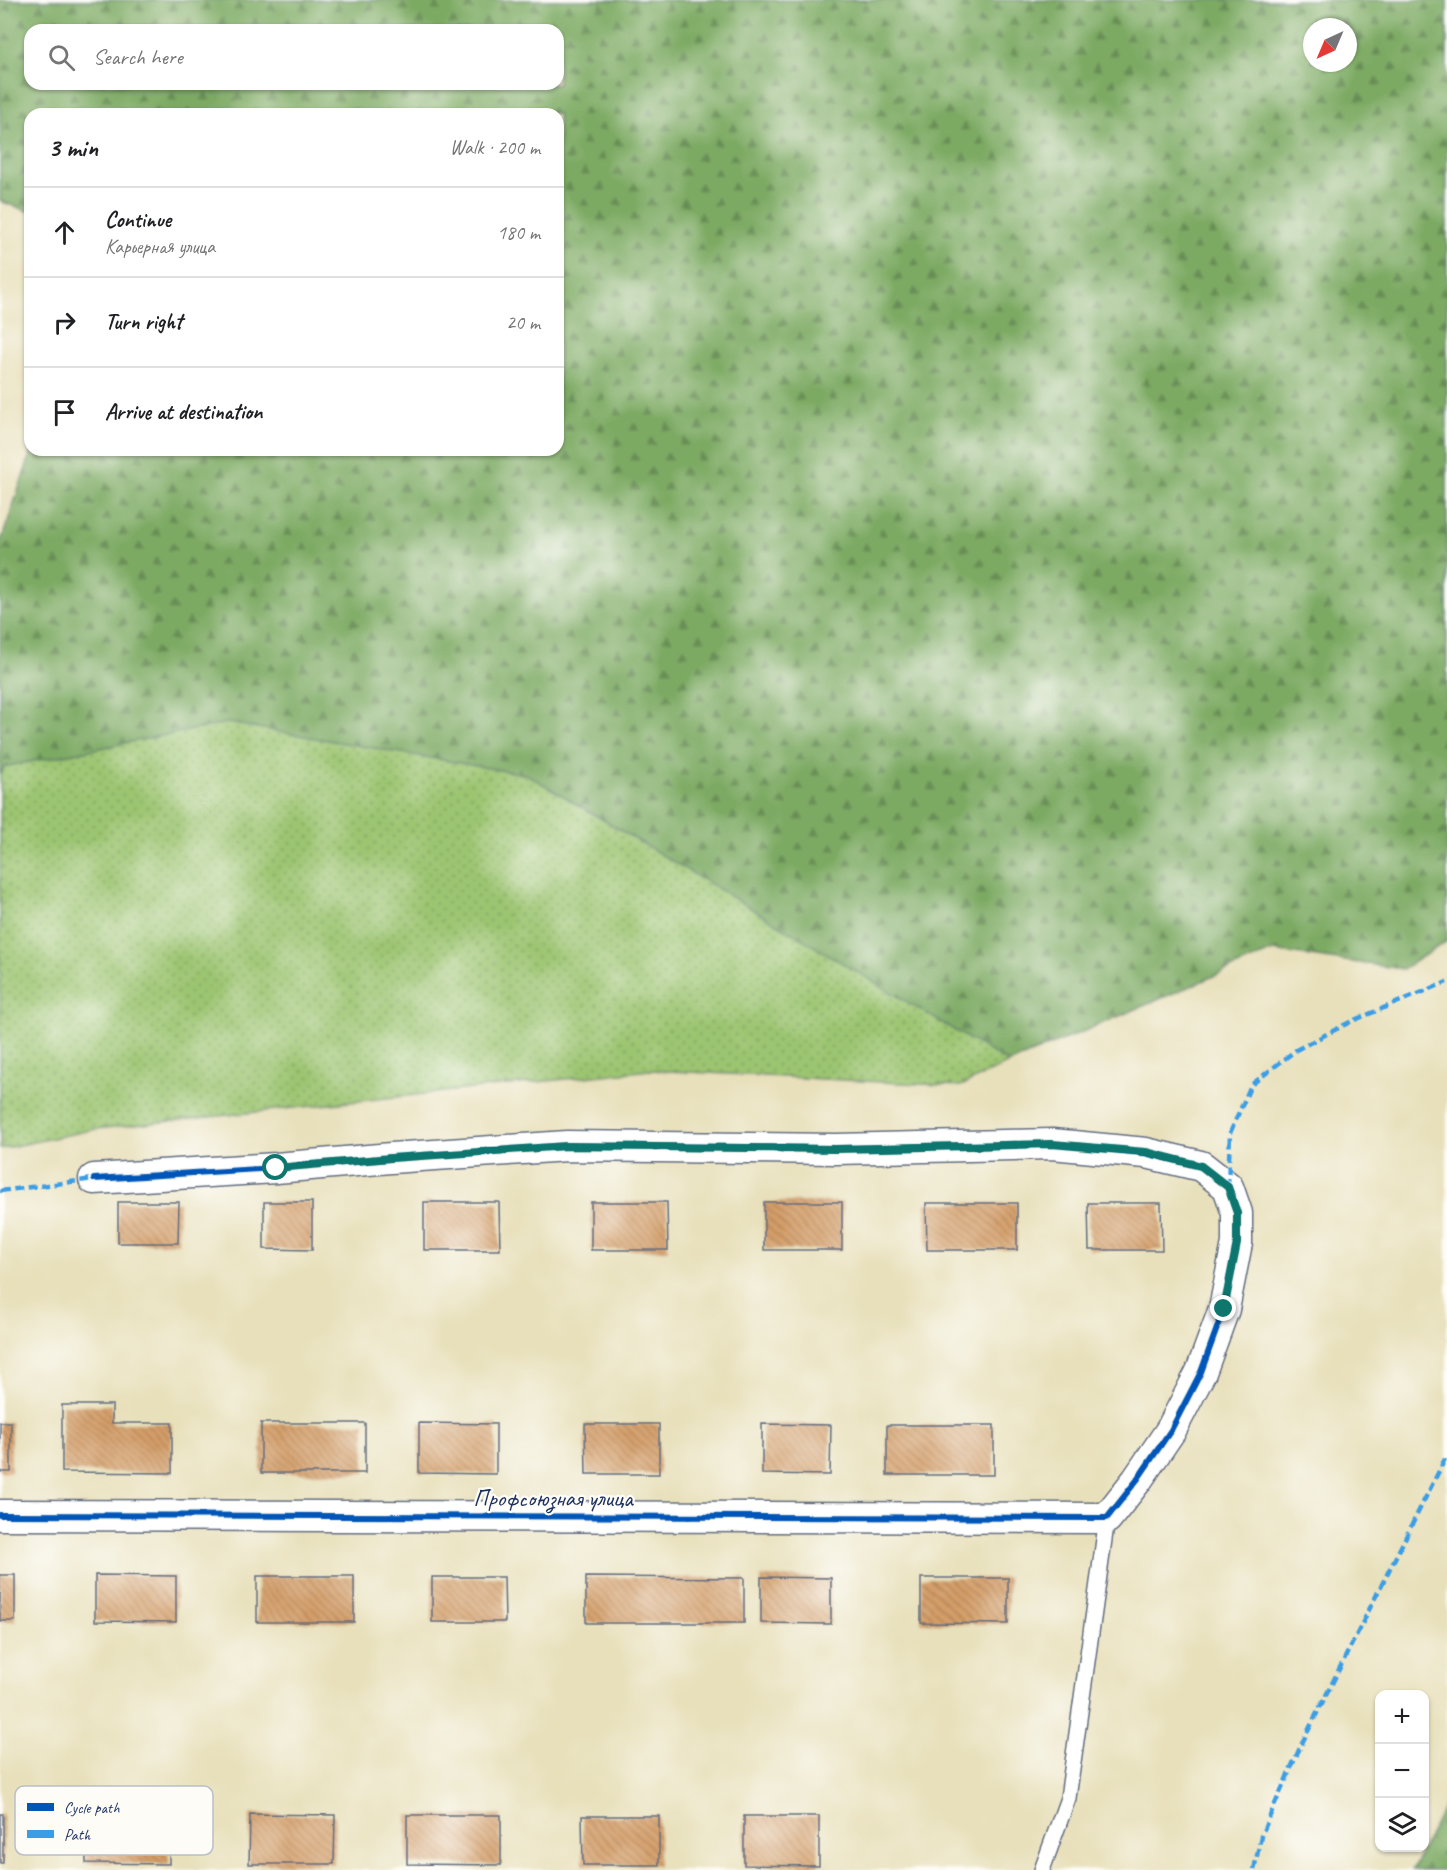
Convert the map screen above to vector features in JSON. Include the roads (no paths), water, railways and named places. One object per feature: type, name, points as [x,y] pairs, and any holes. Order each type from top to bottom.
[{"type":"street","points":[[94,1179],[567,1146],[836,1149],[1052,1144],[1146,1152],[1201,1166],[1228,1187],[1237,1213],[1237,1243],[1224,1309],[1201,1372],[1171,1430],[1137,1480],[1107,1518]]},
{"type":"street","name":"Профсоюзная улица","points":[[0,1515],[1107,1518]]},
{"type":"lane","points":[[1042,1870],[1068,1798],[1107,1518]]}]
